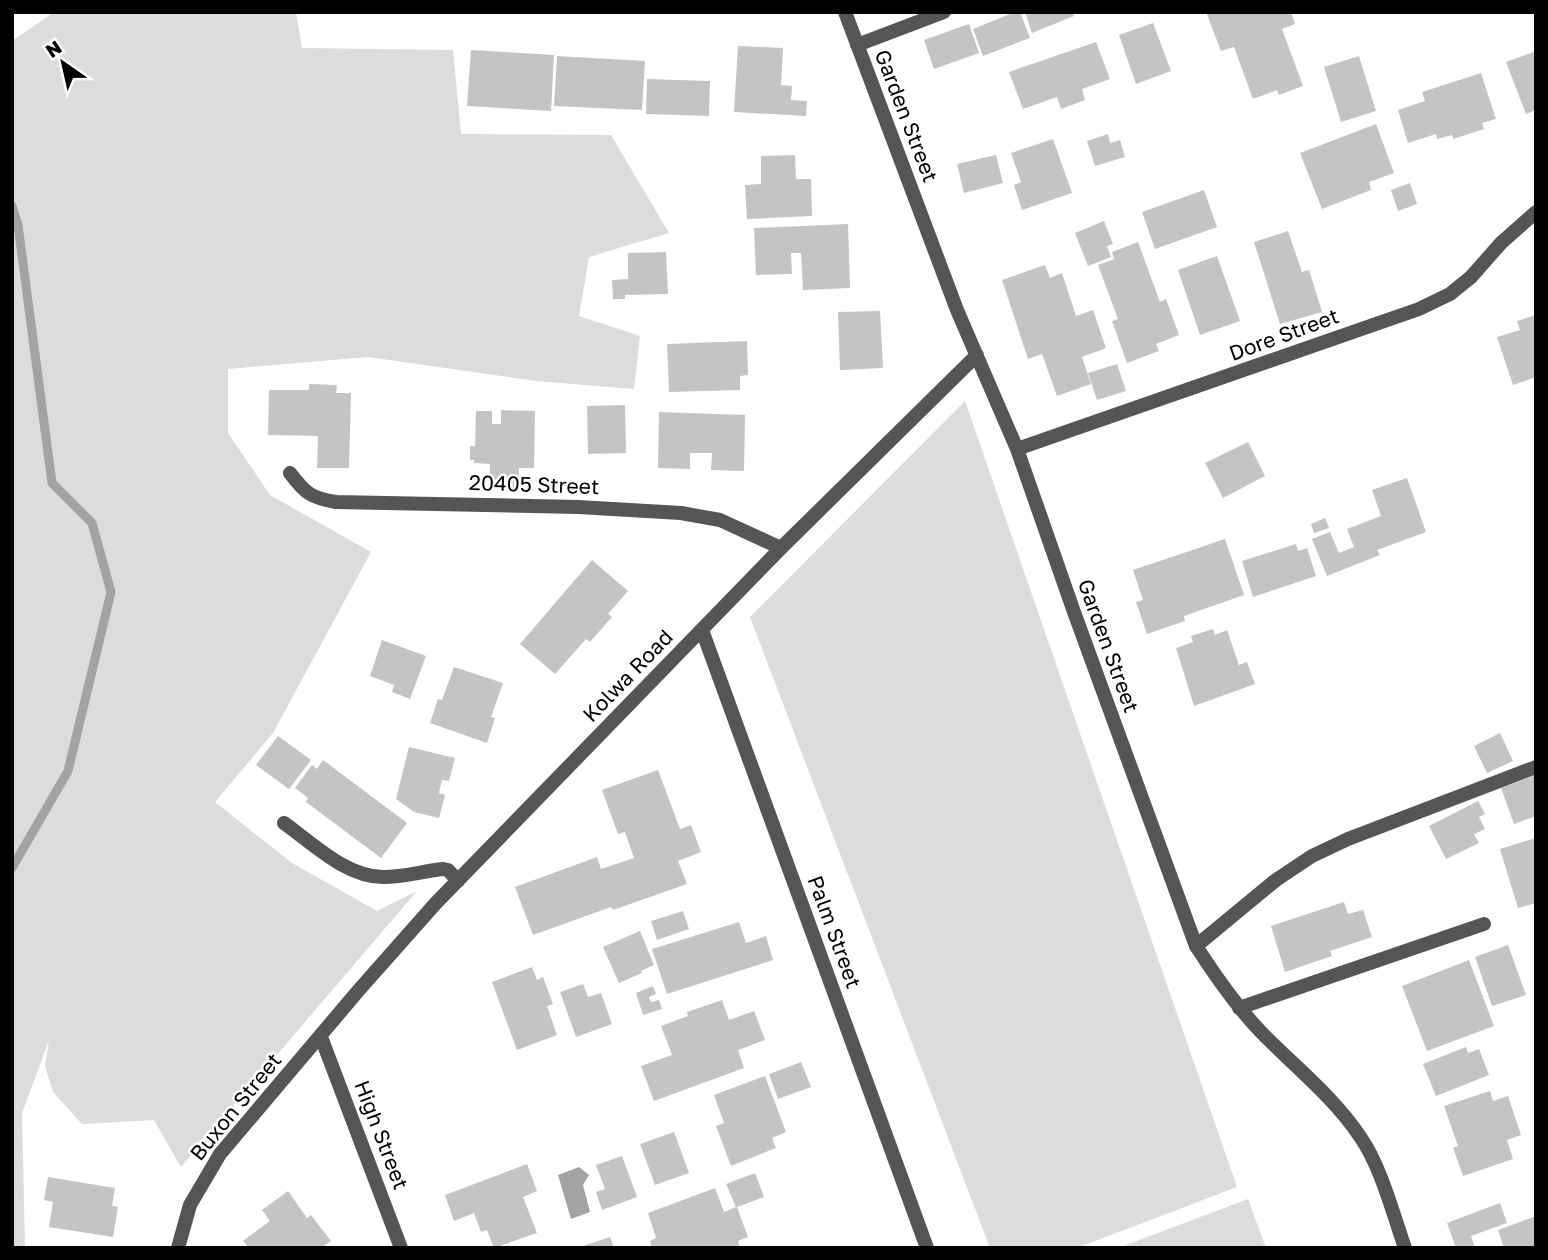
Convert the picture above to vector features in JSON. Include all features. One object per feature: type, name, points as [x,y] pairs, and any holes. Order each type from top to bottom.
[{"type":"street","name":"Garden Street","points":[[845,12],[957,310],[1017,449],[1196,947],[1226,993],[1338,1107],[1363,1140],[1382,1182],[1405,1248]]},
{"type":"street","points":[[857,45],[944,12]]},
{"type":"street","name":"Dore Street","points":[[1017,449],[1419,309],[1450,294],[1471,277],[1501,243],[1536,212]]},
{"type":"street","name":"Kolwa Road","points":[[321,1037],[358,991],[458,881],[781,548],[977,355]]},
{"type":"street","name":"20405 Street","points":[[290,474],[303,491],[316,499],[336,502],[578,507],[681,513],[720,520],[781,548]]},
{"type":"street","name":"Palm Street","points":[[702,630],[927,1248]]},
{"type":"street","points":[[1196,947],[1276,880],[1312,856],[1348,839],[1536,768]]},
{"type":"street","points":[[284,823],[341,863],[358,871],[383,877],[443,869],[448,870],[458,881]]},
{"type":"street","points":[[1239,1008],[1484,923]]},
{"type":"street","name":"Buxon Street","points":[[178,1248],[190,1205],[220,1154],[321,1037]]},
{"type":"street","name":"High Street","points":[[321,1037],[401,1248]]},
{"type":"shaded area","points":[[54,12],[296,12],[302,48],[453,50],[461,134],[611,135],[669,233],[589,257],[579,316],[640,336],[634,389],[536,381],[368,357],[228,369],[228,433],[270,495],[371,552],[273,733],[215,802],[292,863],[377,911],[417,891],[181,1167],[154,1120],[82,1124],[53,1092],[45,1066],[49,1040],[22,1113],[25,1248],[12,1248],[12,41]]},
{"type":"shaded area","points":[[965,401],[1237,1187],[1077,1248],[990,1248],[750,617]]},
{"type":"shaded area","points":[[579,1167],[589,1175],[583,1185],[590,1212],[571,1219],[558,1175]]},
{"type":"shaded area","points":[[1248,1199],[1266,1248],[1118,1248]]},
{"type":"building","points":[[1020,12],[1030,38],[983,56],[973,29]]},
{"type":"building","points":[[1025,12],[1073,12],[1074,16],[1032,33]]},
{"type":"building","points":[[1206,12],[1291,12],[1295,24],[1282,29],[1303,86],[1279,95],[1277,90],[1253,99],[1234,47],[1221,51]]},
{"type":"building","points":[[1153,23],[1171,71],[1136,84],[1119,35]]},
{"type":"building","points":[[969,24],[979,53],[934,69],[924,40]]},
{"type":"building","points":[[1096,42],[1110,79],[1082,89],[1085,100],[1061,109],[1057,97],[1023,109],[1009,72]]},
{"type":"building","points":[[738,46],[783,48],[781,85],[792,86],[791,100],[807,101],[806,116],[734,112]]},
{"type":"building","points":[[471,50],[554,55],[551,111],[467,106]]},
{"type":"building","points":[[1536,51],[1536,110],[1526,114],[1506,62]]},
{"type":"building","points":[[557,56],[645,61],[642,110],[554,106]]},
{"type":"building","points":[[1359,56],[1376,111],[1341,122],[1324,67]]},
{"type":"building","points":[[1481,73],[1496,119],[1482,123],[1484,129],[1453,139],[1452,135],[1437,139],[1436,134],[1408,143],[1398,110],[1425,101],[1422,92]]},
{"type":"building","points":[[647,79],[710,81],[709,116],[646,114]]},
{"type":"building","points":[[1376,124],[1394,173],[1369,182],[1371,190],[1322,209],[1300,153]]},
{"type":"building","points":[[1108,134],[1110,143],[1120,140],[1125,157],[1095,166],[1087,141]]},
{"type":"building","points":[[1053,139],[1072,193],[1022,210],[1014,185],[1021,182],[1011,153]]},
{"type":"building","points":[[795,155],[796,179],[811,179],[812,216],[747,219],[745,185],[761,184],[761,156]]},
{"type":"building","points":[[996,155],[1003,183],[964,193],[957,164]]},
{"type":"building","points":[[1410,183],[1417,204],[1398,211],[1391,190]]},
{"type":"building","points":[[1204,190],[1217,227],[1155,249],[1142,212]]},
{"type":"building","points":[[1104,221],[1113,244],[1107,246],[1111,257],[1088,266],[1075,233]]},
{"type":"building","points":[[848,224],[850,288],[803,290],[801,253],[791,253],[792,274],[756,275],[754,228]]},
{"type":"building","points":[[1288,231],[1302,272],[1309,270],[1322,312],[1280,324],[1254,242]]},
{"type":"building","points":[[1138,242],[1160,302],[1166,299],[1179,335],[1156,344],[1159,351],[1127,363],[1112,321],[1118,319],[1098,265],[1114,259],[1112,252]]},
{"type":"building","points":[[666,252],[668,294],[625,295],[625,299],[613,299],[612,280],[628,279],[628,253]]},
{"type":"building","points":[[1217,256],[1240,321],[1200,335],[1178,270]]},
{"type":"building","points":[[1045,265],[1050,278],[1062,273],[1076,316],[1093,310],[1106,348],[1082,357],[1091,384],[1057,396],[1042,354],[1028,359],[1002,280]]},
{"type":"building","points":[[880,311],[883,368],[840,370],[838,312]]},
{"type":"building","points":[[1536,315],[1536,377],[1513,385],[1497,337],[1520,330],[1517,321]]},
{"type":"building","points":[[747,341],[748,375],[740,376],[740,390],[669,392],[667,344]]},
{"type":"building","points":[[1117,364],[1126,391],[1097,400],[1088,373]]},
{"type":"building","points":[[309,384],[337,385],[336,393],[351,393],[349,468],[317,468],[318,436],[268,435],[269,390],[309,390]]},
{"type":"building","points":[[625,405],[626,453],[588,454],[587,406]]},
{"type":"building","points":[[501,410],[535,411],[534,468],[519,468],[518,489],[489,488],[490,464],[474,463],[474,460],[470,460],[470,446],[475,446],[476,411],[492,411],[492,424],[501,424]]},
{"type":"building","points":[[659,412],[745,415],[744,471],[711,470],[712,453],[690,453],[690,469],[658,468]]},
{"type":"building","points":[[1248,442],[1265,476],[1223,498],[1205,463]]},
{"type":"building","points":[[1407,478],[1426,532],[1377,550],[1380,555],[1327,576],[1312,539],[1330,532],[1339,553],[1354,547],[1347,529],[1381,516],[1372,490]]},
{"type":"building","points":[[1325,518],[1329,528],[1314,533],[1311,524]]},
{"type":"building","points":[[1225,539],[1244,595],[1184,616],[1185,621],[1147,634],[1136,602],[1143,600],[1133,570]]},
{"type":"building","points":[[1296,544],[1298,551],[1307,548],[1316,576],[1253,597],[1242,561]]},
{"type":"building","points":[[592,560],[628,591],[608,614],[612,617],[590,642],[586,639],[555,674],[520,644]]},
{"type":"building","points":[[1213,629],[1215,635],[1227,630],[1239,665],[1247,662],[1255,684],[1194,706],[1176,648],[1193,642],[1191,636]]},
{"type":"building","points":[[382,640],[426,656],[410,699],[392,692],[394,685],[370,676]]},
{"type":"building","points":[[454,667],[503,683],[491,717],[495,718],[487,743],[430,723],[438,699],[442,700]]},
{"type":"building","points":[[1500,733],[1513,761],[1487,773],[1474,746]]},
{"type":"building","points":[[278,736],[311,760],[289,789],[256,765]]},
{"type":"building","points":[[409,747],[455,758],[449,781],[442,780],[439,793],[445,795],[439,818],[414,812],[396,799]]},
{"type":"building","points":[[323,760],[407,823],[381,858],[306,802],[308,798],[295,788],[312,765],[317,769]]},
{"type":"building","points":[[658,770],[680,829],[691,825],[701,852],[678,861],[687,884],[533,935],[515,887],[597,857],[601,869],[634,858],[625,832],[618,834],[602,790]]},
{"type":"building","points":[[1536,775],[1536,816],[1514,824],[1501,788]]},
{"type":"building","points":[[1478,801],[1485,814],[1479,817],[1485,829],[1474,834],[1479,843],[1446,859],[1429,826]]},
{"type":"building","points":[[1536,838],[1536,903],[1518,908],[1500,849]]},
{"type":"building","points":[[1344,902],[1348,914],[1363,910],[1372,937],[1330,951],[1332,956],[1285,972],[1271,926]]},
{"type":"building","points":[[683,911],[689,929],[657,940],[651,921]]},
{"type":"building","points":[[739,922],[746,943],[766,936],[773,960],[667,994],[652,949]]},
{"type":"building","points":[[640,931],[654,965],[619,983],[603,947]]},
{"type":"building","points":[[1508,945],[1526,995],[1492,1006],[1475,957]]},
{"type":"building","points":[[1469,960],[1494,1026],[1427,1051],[1402,986]]},
{"type":"building","points":[[532,967],[537,980],[543,977],[553,1004],[547,1006],[557,1035],[517,1050],[492,982]]},
{"type":"building","points":[[583,984],[588,997],[601,993],[612,1024],[576,1037],[560,992]]},
{"type":"building","points":[[653,986],[656,994],[649,997],[651,1002],[659,1000],[662,1009],[643,1015],[636,993]]},
{"type":"building","points":[[722,1000],[729,1020],[754,1011],[765,1040],[738,1050],[744,1068],[654,1101],[641,1066],[672,1055],[661,1026],[688,1016],[687,1012]]},
{"type":"building","points":[[1466,1047],[1468,1053],[1479,1049],[1489,1075],[1436,1096],[1423,1064]]},
{"type":"building","points":[[801,1062],[811,1087],[778,1099],[769,1074]]},
{"type":"building","points":[[765,1076],[786,1132],[772,1138],[776,1148],[731,1166],[716,1126],[724,1123],[714,1095]]},
{"type":"building","points":[[1490,1091],[1493,1101],[1508,1096],[1521,1135],[1507,1140],[1513,1159],[1463,1176],[1453,1148],[1458,1146],[1444,1106]]},
{"type":"building","points":[[674,1132],[689,1173],[655,1185],[640,1144]]},
{"type":"building","points":[[622,1156],[637,1197],[602,1210],[596,1192],[605,1189],[596,1165]]},
{"type":"building","points":[[527,1164],[537,1191],[523,1197],[537,1233],[494,1248],[487,1230],[481,1232],[474,1213],[454,1221],[445,1195]]},
{"type":"building","points":[[755,1173],[764,1197],[737,1207],[748,1237],[738,1241],[740,1248],[652,1248],[650,1241],[656,1238],[648,1213],[715,1188],[724,1212],[736,1207],[726,1184]]},
{"type":"building","points":[[48,1177],[115,1188],[112,1206],[118,1207],[113,1237],[49,1227],[53,1202],[44,1200]]},
{"type":"building","points":[[288,1191],[307,1218],[311,1215],[331,1241],[321,1248],[249,1248],[243,1241],[270,1221],[262,1210]]},
{"type":"building","points":[[1500,1203],[1507,1223],[1471,1236],[1475,1248],[1456,1248],[1447,1223]]},
{"type":"building","points":[[1536,1216],[1536,1248],[1504,1248],[1498,1230]]},
{"type":"building","points":[[610,1237],[614,1248],[580,1248],[580,1247]]},
{"type":"waterway","points":[[12,206],[18,225],[52,483],[92,523],[111,592],[68,771],[12,868]]}]
